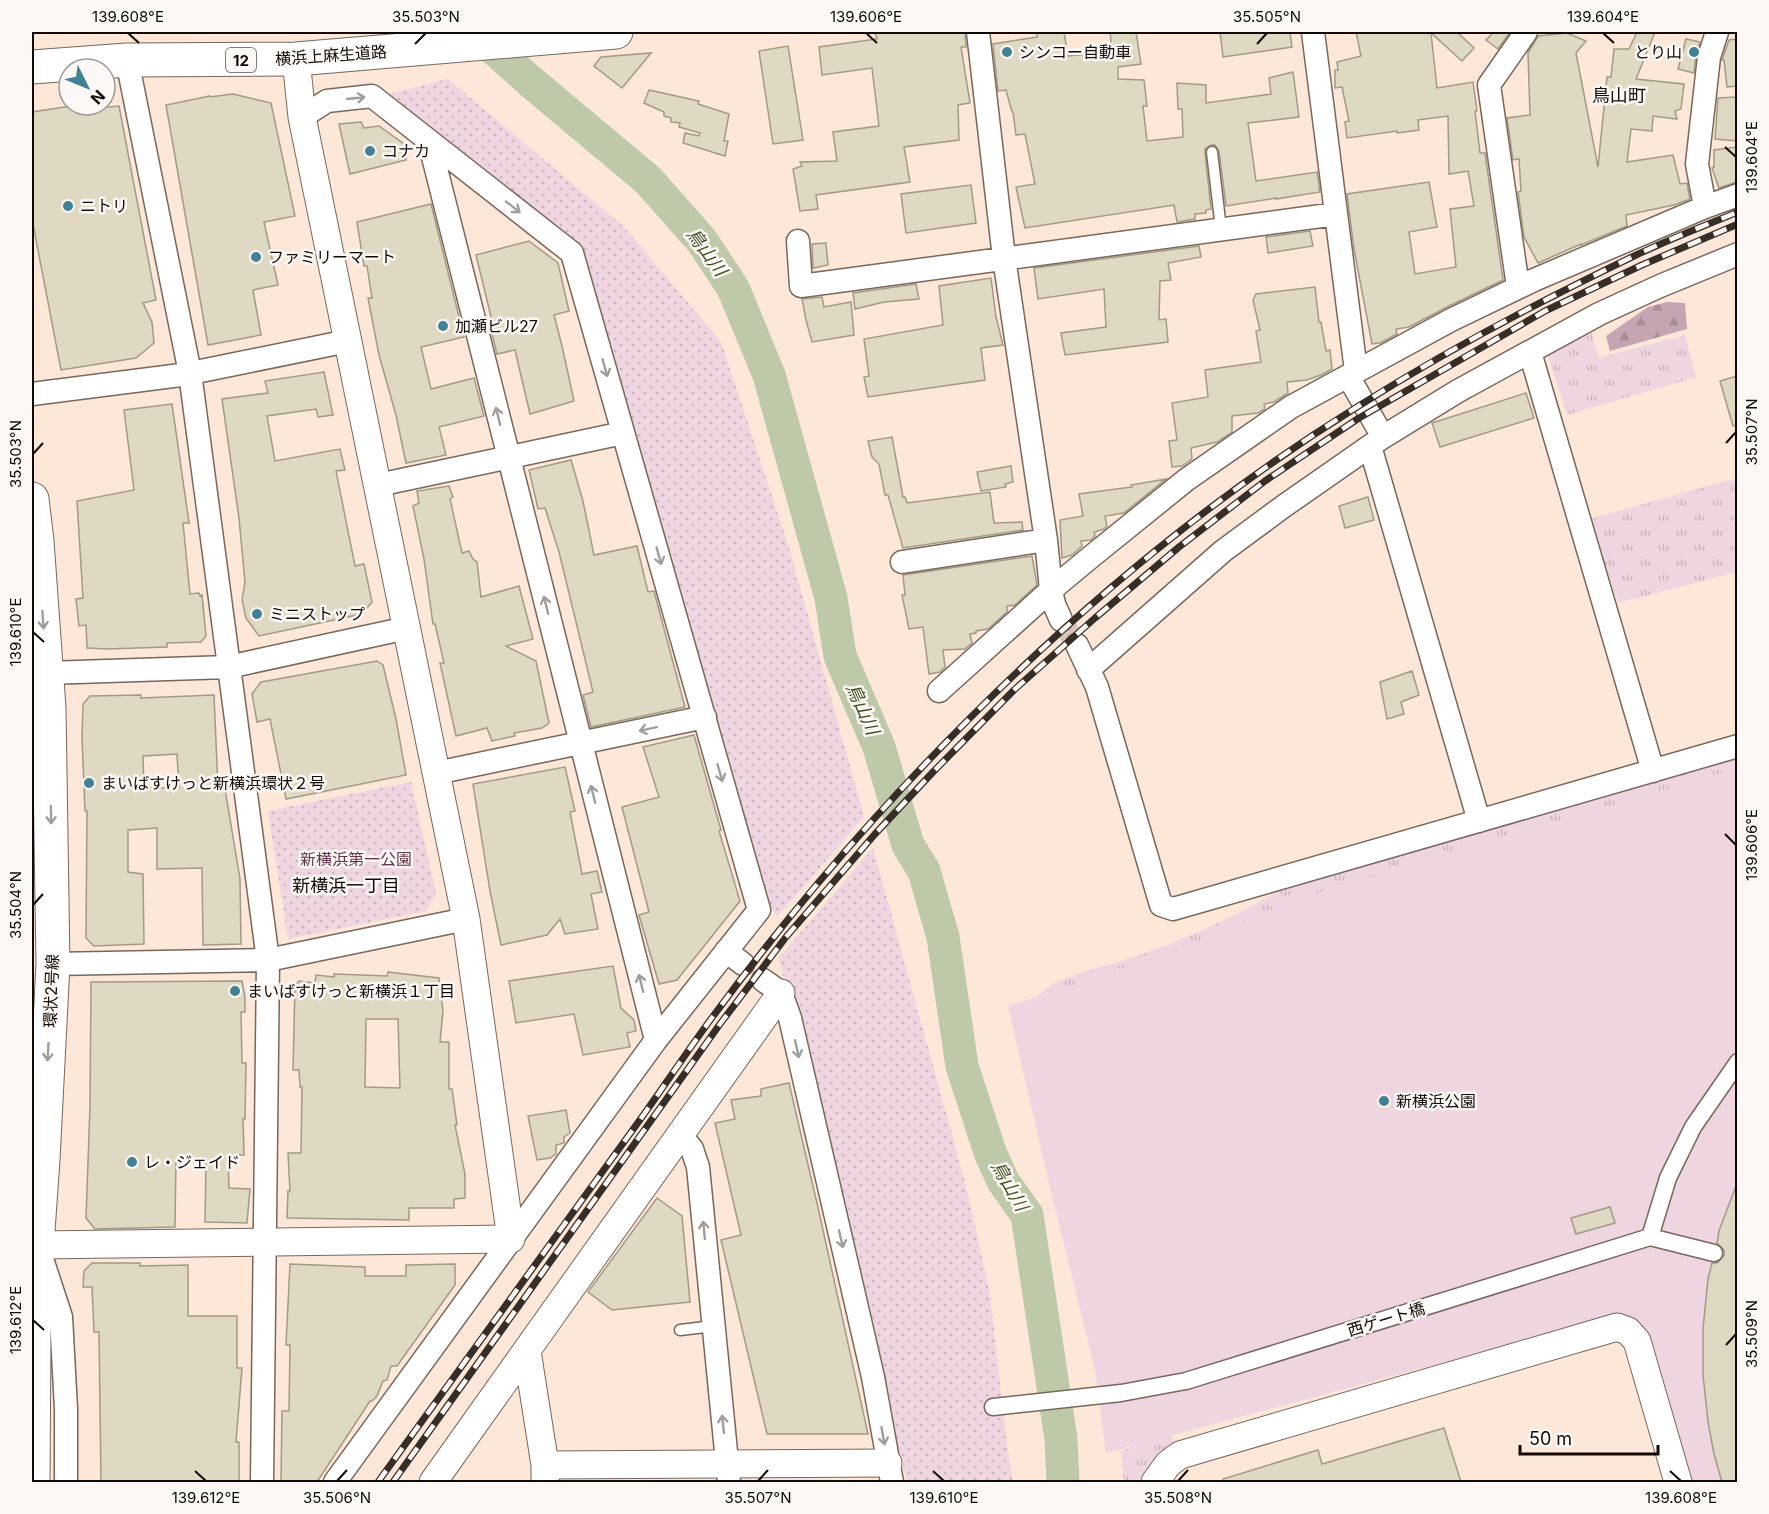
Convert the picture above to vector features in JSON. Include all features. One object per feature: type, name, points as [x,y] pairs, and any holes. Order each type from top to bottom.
[{"type":"main road","name":"横浜上麻生道路","points":[[32,67],[127,60],[296,59],[616,32]]},
{"type":"main road","name":"環状2号線","points":[[32,499],[47,673],[53,964],[37,1245],[33,1482]]},
{"type":"street","points":[[978,32],[1004,258],[1046,540],[1053,604],[1061,620]]},
{"type":"street","points":[[1313,32],[1336,214],[1352,374],[1377,441],[1479,821]]},
{"type":"street","points":[[1518,287],[1489,85],[1526,32]]},
{"type":"street","points":[[1705,207],[1697,164],[1709,57],[1717,32]]},
{"type":"street","points":[[296,59],[302,117],[466,919],[511,1239]]},
{"type":"street","points":[[127,60],[190,373],[268,960],[262,1482]]},
{"type":"street","points":[[302,117],[327,101],[372,96],[572,253],[759,910],[734,957],[656,1040],[335,1482]]},
{"type":"street","points":[[429,141],[656,1040]]},
{"type":"street","points":[[939,691],[1051,590],[1186,480],[1291,406],[1451,320],[1518,287],[1737,195]]},
{"type":"street","points":[[798,241],[801,286],[1336,214]]},
{"type":"street","points":[[1088,670],[1223,551],[1377,441],[1458,391],[1629,300],[1737,254]]},
{"type":"street","points":[[32,394],[190,373],[348,341]]},
{"type":"street","points":[[1530,352],[1653,771]]},
{"type":"street","points":[[378,485],[623,433]]},
{"type":"street","points":[[902,562],[1046,540]]},
{"type":"street","points":[[47,673],[228,667],[407,628]]},
{"type":"street","points":[[1077,645],[1097,687],[1161,904],[1173,909],[1737,746]]},
{"type":"street","points":[[436,773],[705,717]]},
{"type":"street","points":[[53,964],[268,960],[466,919]]},
{"type":"street","points":[[433,1482],[681,1134],[772,986],[790,1018],[873,1377],[890,1473],[545,1474],[527,1351]]},
{"type":"street","points":[[1714,1253],[1650,1237],[1668,1178],[1693,1127],[1737,1062]]},
{"type":"street","points":[[681,1134],[692,1149],[698,1167],[728,1474]]},
{"type":"street","name":"西ゲート橋","points":[[1000,1406],[1121,1393],[1186,1381],[1650,1237]]},
{"type":"street","points":[[66,1482],[66,1409],[60,1317],[37,1245],[511,1239]]},
{"type":"street","points":[[1155,1482],[1168,1464],[1180,1455],[1617,1327],[1628,1331],[1637,1341],[1678,1482]]},
{"type":"lane","points":[[1212,152],[1221,228]]},
{"type":"lane","points":[[680,1330],[714,1326]]},
{"type":"green space","points":[[448,79],[624,227],[721,342],[790,551],[864,817],[777,917],[763,896],[578,244],[390,94]]},
{"type":"green space","points":[[1667,302],[1685,303],[1687,329],[1610,351],[1606,336],[1648,307]]},
{"type":"green space","points":[[1591,331],[1599,358],[1685,335],[1696,377],[1567,415],[1548,355]]},
{"type":"green space","points":[[1737,478],[1737,572],[1618,603],[1590,519]]},
{"type":"green space","points":[[1737,755],[1737,793],[1034,1000],[1043,991],[1067,978],[1134,957],[1192,935],[1284,887]]},
{"type":"green space","name":"新横浜公園","points":[[1737,768],[1737,1482],[1689,1482],[1636,1322],[1630,1317],[1597,1321],[1106,1453],[1095,1370],[1008,1006],[1190,946],[1288,902]]},
{"type":"green space","name":"新横浜第一公園","points":[[411,782],[436,894],[426,911],[288,939],[268,811]]},
{"type":"green space","points":[[873,848],[965,1182],[990,1294],[1013,1482],[907,1482],[779,958]]},
{"type":"green space","points":[[1165,1416],[1174,1445],[1148,1467],[1141,1482],[1124,1482],[1121,1451],[1130,1448],[1129,1424]]},
{"type":"building","points":[[1037,32],[1064,32],[1068,56],[1112,52],[1110,32],[1136,32],[1141,64],[1118,67],[1118,79],[1144,80],[1147,106],[1143,106],[1147,141],[1183,137],[1182,109],[1178,109],[1177,83],[1206,85],[1206,103],[1271,94],[1269,78],[1293,72],[1299,117],[1248,123],[1256,181],[1317,172],[1320,192],[1226,206],[1219,151],[1215,145],[1211,145],[1205,149],[1205,153],[1211,209],[1206,210],[1206,213],[1195,214],[1195,219],[1177,222],[1174,205],[1025,228],[1016,187],[1035,184],[1025,134],[1016,135],[1013,112],[1006,90],[998,91],[993,44],[1037,37]]},
{"type":"building","points":[[1220,32],[1290,32],[1292,47],[1223,57]]},
{"type":"building","points":[[1356,32],[1457,32],[1474,48],[1462,61],[1431,33],[1437,88],[1473,82],[1480,153],[1485,153],[1503,280],[1409,327],[1396,329],[1397,334],[1380,343],[1372,344],[1354,249],[1347,194],[1429,182],[1437,227],[1409,232],[1415,274],[1456,267],[1450,209],[1474,206],[1468,171],[1449,174],[1448,116],[1418,120],[1419,130],[1347,138],[1345,122],[1349,121],[1342,87],[1335,88],[1335,70],[1338,70],[1337,62],[1361,56]]},
{"type":"building","points":[[1494,32],[1510,32],[1498,49],[1486,40]]},
{"type":"building","points":[[1637,32],[1655,32],[1636,79],[1684,84],[1681,109],[1675,111],[1677,119],[1653,116],[1652,131],[1631,129],[1627,162],[1673,155],[1680,184],[1687,183],[1690,199],[1674,205],[1626,215],[1627,226],[1538,263],[1524,237],[1518,192],[1521,191],[1519,159],[1513,160],[1507,118],[1530,115],[1528,53],[1538,36],[1567,33],[1586,41],[1576,53],[1598,167],[1607,77],[1611,77],[1614,49],[1629,49]]},
{"type":"building","points":[[875,33],[965,33],[966,47],[961,47],[970,103],[958,105],[959,140],[904,147],[910,182],[816,195],[818,209],[800,211],[793,169],[802,166],[800,162],[837,161],[833,132],[879,126],[872,68],[822,75],[819,47],[877,39]]},
{"type":"building","points":[[1686,39],[1700,42],[1694,73],[1678,69]]},
{"type":"building","points":[[1737,39],[1737,86],[1727,87],[1724,60],[1722,60],[1729,40]]},
{"type":"building","points":[[788,46],[803,140],[773,144],[759,51]]},
{"type":"building","points":[[651,53],[622,88],[594,66],[601,57]]},
{"type":"building","points":[[649,90],[699,101],[698,104],[729,114],[724,141],[728,141],[725,156],[683,143],[685,133],[699,136],[700,133],[679,127],[680,123],[671,122],[671,118],[664,116],[664,112],[644,103]]},
{"type":"building","points":[[233,94],[271,103],[295,216],[264,222],[278,285],[253,290],[261,335],[208,345],[166,105]]},
{"type":"building","points":[[1737,97],[1737,141],[1715,139],[1718,98]]},
{"type":"building","points":[[117,106],[119,106],[156,300],[143,303],[152,322],[154,343],[136,358],[61,370],[32,219],[32,112],[57,108],[57,117],[117,117]]},
{"type":"building","points":[[361,122],[364,128],[379,126],[404,144],[406,160],[350,174],[339,124]]},
{"type":"building","points":[[1737,147],[1737,182],[1719,188],[1712,168],[1714,167],[1714,150]]},
{"type":"building","points":[[971,185],[976,223],[906,233],[901,194]]},
{"type":"building","points":[[431,204],[464,337],[421,347],[431,389],[474,378],[484,416],[439,427],[446,455],[406,463],[396,415],[379,355],[368,298],[372,298],[367,266],[364,266],[357,222]]},
{"type":"building","points":[[1310,231],[1313,246],[1268,253],[1266,237]]},
{"type":"building","points":[[529,241],[558,263],[569,311],[554,315],[574,401],[530,414],[515,350],[497,354],[492,334],[495,333],[476,255]]},
{"type":"building","points":[[826,243],[828,265],[813,268],[812,244]]},
{"type":"building","points":[[1199,246],[1201,257],[1168,263],[1171,280],[1160,281],[1159,320],[1166,319],[1168,342],[1065,355],[1061,333],[1106,327],[1104,289],[1038,299],[1034,268]]},
{"type":"building","points":[[991,278],[996,317],[1003,345],[981,348],[985,380],[868,397],[864,377],[869,376],[864,339],[943,325],[939,286]]},
{"type":"building","points":[[916,284],[919,299],[884,302],[855,309],[853,293]]},
{"type":"building","points":[[1315,287],[1319,322],[1321,322],[1326,351],[1330,350],[1332,369],[1307,380],[1287,382],[1288,393],[1274,402],[1264,404],[1265,409],[1258,413],[1232,416],[1232,432],[1217,442],[1191,448],[1192,459],[1182,466],[1172,467],[1169,441],[1177,440],[1172,403],[1208,397],[1205,370],[1261,362],[1256,331],[1260,330],[1253,300],[1256,294]]},
{"type":"building","points":[[822,297],[824,307],[851,302],[854,335],[812,342],[802,299]]},
{"type":"building","points":[[324,372],[333,415],[318,417],[316,409],[267,416],[275,461],[340,449],[345,470],[336,471],[355,566],[364,564],[372,602],[362,614],[259,636],[246,618],[242,600],[245,582],[239,518],[222,399],[268,393],[265,381]]},
{"type":"building","points":[[1737,376],[1737,425],[1733,426],[1720,381]]},
{"type":"building","points":[[1526,393],[1534,418],[1440,447],[1432,423]]},
{"type":"building","points":[[172,404],[189,523],[183,523],[190,594],[202,595],[206,636],[201,642],[167,643],[167,647],[87,648],[86,625],[79,626],[76,599],[83,598],[77,501],[134,490],[124,410]]},
{"type":"building","points":[[892,437],[903,497],[907,503],[990,492],[994,523],[1022,522],[1023,530],[903,548],[888,495],[885,495],[879,464],[872,457],[868,441]]},
{"type":"building","points":[[571,460],[583,501],[594,555],[637,546],[648,592],[654,591],[685,707],[591,727],[583,695],[593,692],[559,552],[545,508],[538,509],[529,470]]},
{"type":"building","points":[[1011,466],[1013,482],[1005,484],[1006,487],[981,491],[977,472]]},
{"type":"building","points":[[1166,479],[1124,513],[1105,516],[1107,526],[1104,529],[1094,532],[1095,536],[1091,540],[1081,541],[1082,546],[1072,555],[1062,558],[1060,520],[1083,516],[1079,494],[1132,487],[1131,485]]},
{"type":"building","points":[[449,486],[453,497],[450,499],[462,553],[469,551],[477,562],[481,597],[519,586],[533,639],[506,646],[536,661],[549,723],[542,728],[514,733],[515,736],[492,741],[487,728],[456,736],[440,663],[444,663],[435,624],[433,624],[424,559],[413,506],[419,503],[417,491]]},
{"type":"building","points":[[1368,497],[1374,520],[1345,528],[1339,506]]},
{"type":"building","points":[[1032,556],[1037,585],[1015,605],[1007,606],[1007,612],[988,629],[970,634],[972,643],[965,649],[943,650],[945,667],[940,672],[929,674],[923,627],[909,629],[902,595],[905,595],[903,575]]},
{"type":"building","points":[[377,661],[383,665],[406,775],[286,799],[270,719],[257,722],[252,694],[261,682]]},
{"type":"building","points":[[1412,671],[1419,695],[1401,702],[1404,714],[1387,719],[1380,682]]},
{"type":"building","points":[[141,695],[141,698],[214,695],[218,789],[225,789],[240,879],[241,944],[203,945],[202,868],[157,869],[157,828],[128,830],[128,872],[143,874],[144,944],[94,946],[86,938],[87,811],[85,811],[82,738],[83,704],[90,696]],"holes":[[[177,754],[179,788],[144,788],[143,756]]]},
{"type":"building","points":[[694,735],[740,901],[677,980],[659,984],[639,915],[649,912],[622,807],[659,797],[643,747]]},
{"type":"building","points":[[565,767],[575,811],[570,812],[582,874],[597,871],[602,892],[591,894],[598,929],[565,934],[560,919],[547,935],[501,945],[473,784]]},
{"type":"building","points":[[613,966],[621,1008],[634,1020],[636,1031],[627,1033],[630,1047],[583,1055],[574,1014],[516,1023],[509,981]]},
{"type":"building","points":[[388,972],[439,978],[443,1011],[440,1042],[449,1042],[449,1089],[452,1089],[457,1125],[455,1125],[465,1174],[465,1198],[454,1199],[454,1208],[409,1208],[409,1220],[287,1218],[288,1191],[290,1191],[288,1153],[301,1153],[302,1087],[300,1087],[299,1070],[293,1070],[295,986],[299,981],[315,983],[316,975],[387,976]],"holes":[[[366,1019],[398,1019],[400,1088],[365,1087]]]},
{"type":"building","points":[[242,981],[245,1012],[241,1012],[242,1063],[246,1063],[244,1155],[228,1155],[229,1188],[250,1189],[247,1223],[205,1222],[206,1161],[176,1160],[175,1227],[95,1229],[86,1218],[91,982]]},
{"type":"building","points":[[789,1083],[868,1434],[767,1434],[721,1240],[741,1235],[715,1123],[735,1119],[731,1100],[761,1096],[761,1089]]},
{"type":"building","points":[[566,1110],[570,1133],[564,1137],[564,1143],[556,1145],[556,1154],[550,1158],[537,1160],[528,1116]]},
{"type":"building","points":[[1736,1186],[1737,1482],[1722,1482],[1708,1422],[1703,1375],[1703,1329],[1708,1279],[1712,1263],[1717,1263],[1724,1256],[1724,1250],[1717,1243],[1719,1231]]},
{"type":"building","points":[[657,1198],[682,1216],[690,1302],[612,1310],[588,1292]]},
{"type":"building","points":[[1610,1207],[1615,1223],[1576,1234],[1571,1218]]},
{"type":"building","points":[[92,1263],[140,1263],[140,1266],[188,1265],[188,1316],[237,1316],[237,1368],[242,1368],[236,1442],[239,1442],[239,1482],[101,1482],[99,1332],[94,1332],[92,1287],[83,1287],[84,1271]]},
{"type":"building","points":[[290,1264],[365,1267],[365,1276],[406,1276],[406,1265],[455,1264],[455,1285],[397,1366],[391,1366],[387,1380],[383,1381],[377,1396],[370,1401],[317,1482],[281,1482],[282,1411],[289,1411],[290,1345],[286,1345]]},
{"type":"building","points":[[1444,1428],[1461,1482],[1223,1482],[1223,1479],[1318,1450],[1322,1464]]},
{"type":"waterway","name":"鳥山川","points":[[475,32],[648,180],[702,241],[733,288],[769,375],[831,598],[840,656],[879,747],[908,845],[924,871],[943,937],[962,1066],[990,1152],[1003,1181],[1027,1215],[1061,1439],[1063,1482]]},
{"type":"tunnel","points":[[1061,620],[1077,645]]},
{"type":"railway","points":[[378,1482],[730,993],[770,942],[873,820],[983,705],[1041,650],[1162,545],[1226,496],[1357,407],[1458,347],[1562,292],[1658,245],[1738,212]]},
{"type":"railway","points":[[393,1482],[720,1024],[786,937],[875,834],[1014,690],[1179,547],[1265,481],[1359,418],[1545,311],[1642,265],[1738,224]]},
{"type":"place","name":"シンコー自動車","points":[[1007,52]]},
{"type":"place","name":"とり山","points":[[1694,52]]},
{"type":"place","name":"コナカ","points":[[370,151]]},
{"type":"place","name":"ニトリ","points":[[68,206]]},
{"type":"place","name":"ファミリーマート","points":[[256,257]]},
{"type":"place","name":"加瀬ビル27","points":[[443,326]]},
{"type":"place","name":"ミニストップ","points":[[257,614]]},
{"type":"place","name":"まいばすけっと新横浜環状２号","points":[[89,783]]},
{"type":"place","name":"まいばすけっと新横浜１丁目","points":[[235,991]]},
{"type":"place","name":"新横浜公園","points":[[1384,1101]]},
{"type":"place","name":"レ・ジェイド","points":[[132,1162]]},
{"type":"district","name":"鳥山町","points":[[1619,95]]},
{"type":"district","name":"新横浜一丁目","points":[[346,885]]}]
